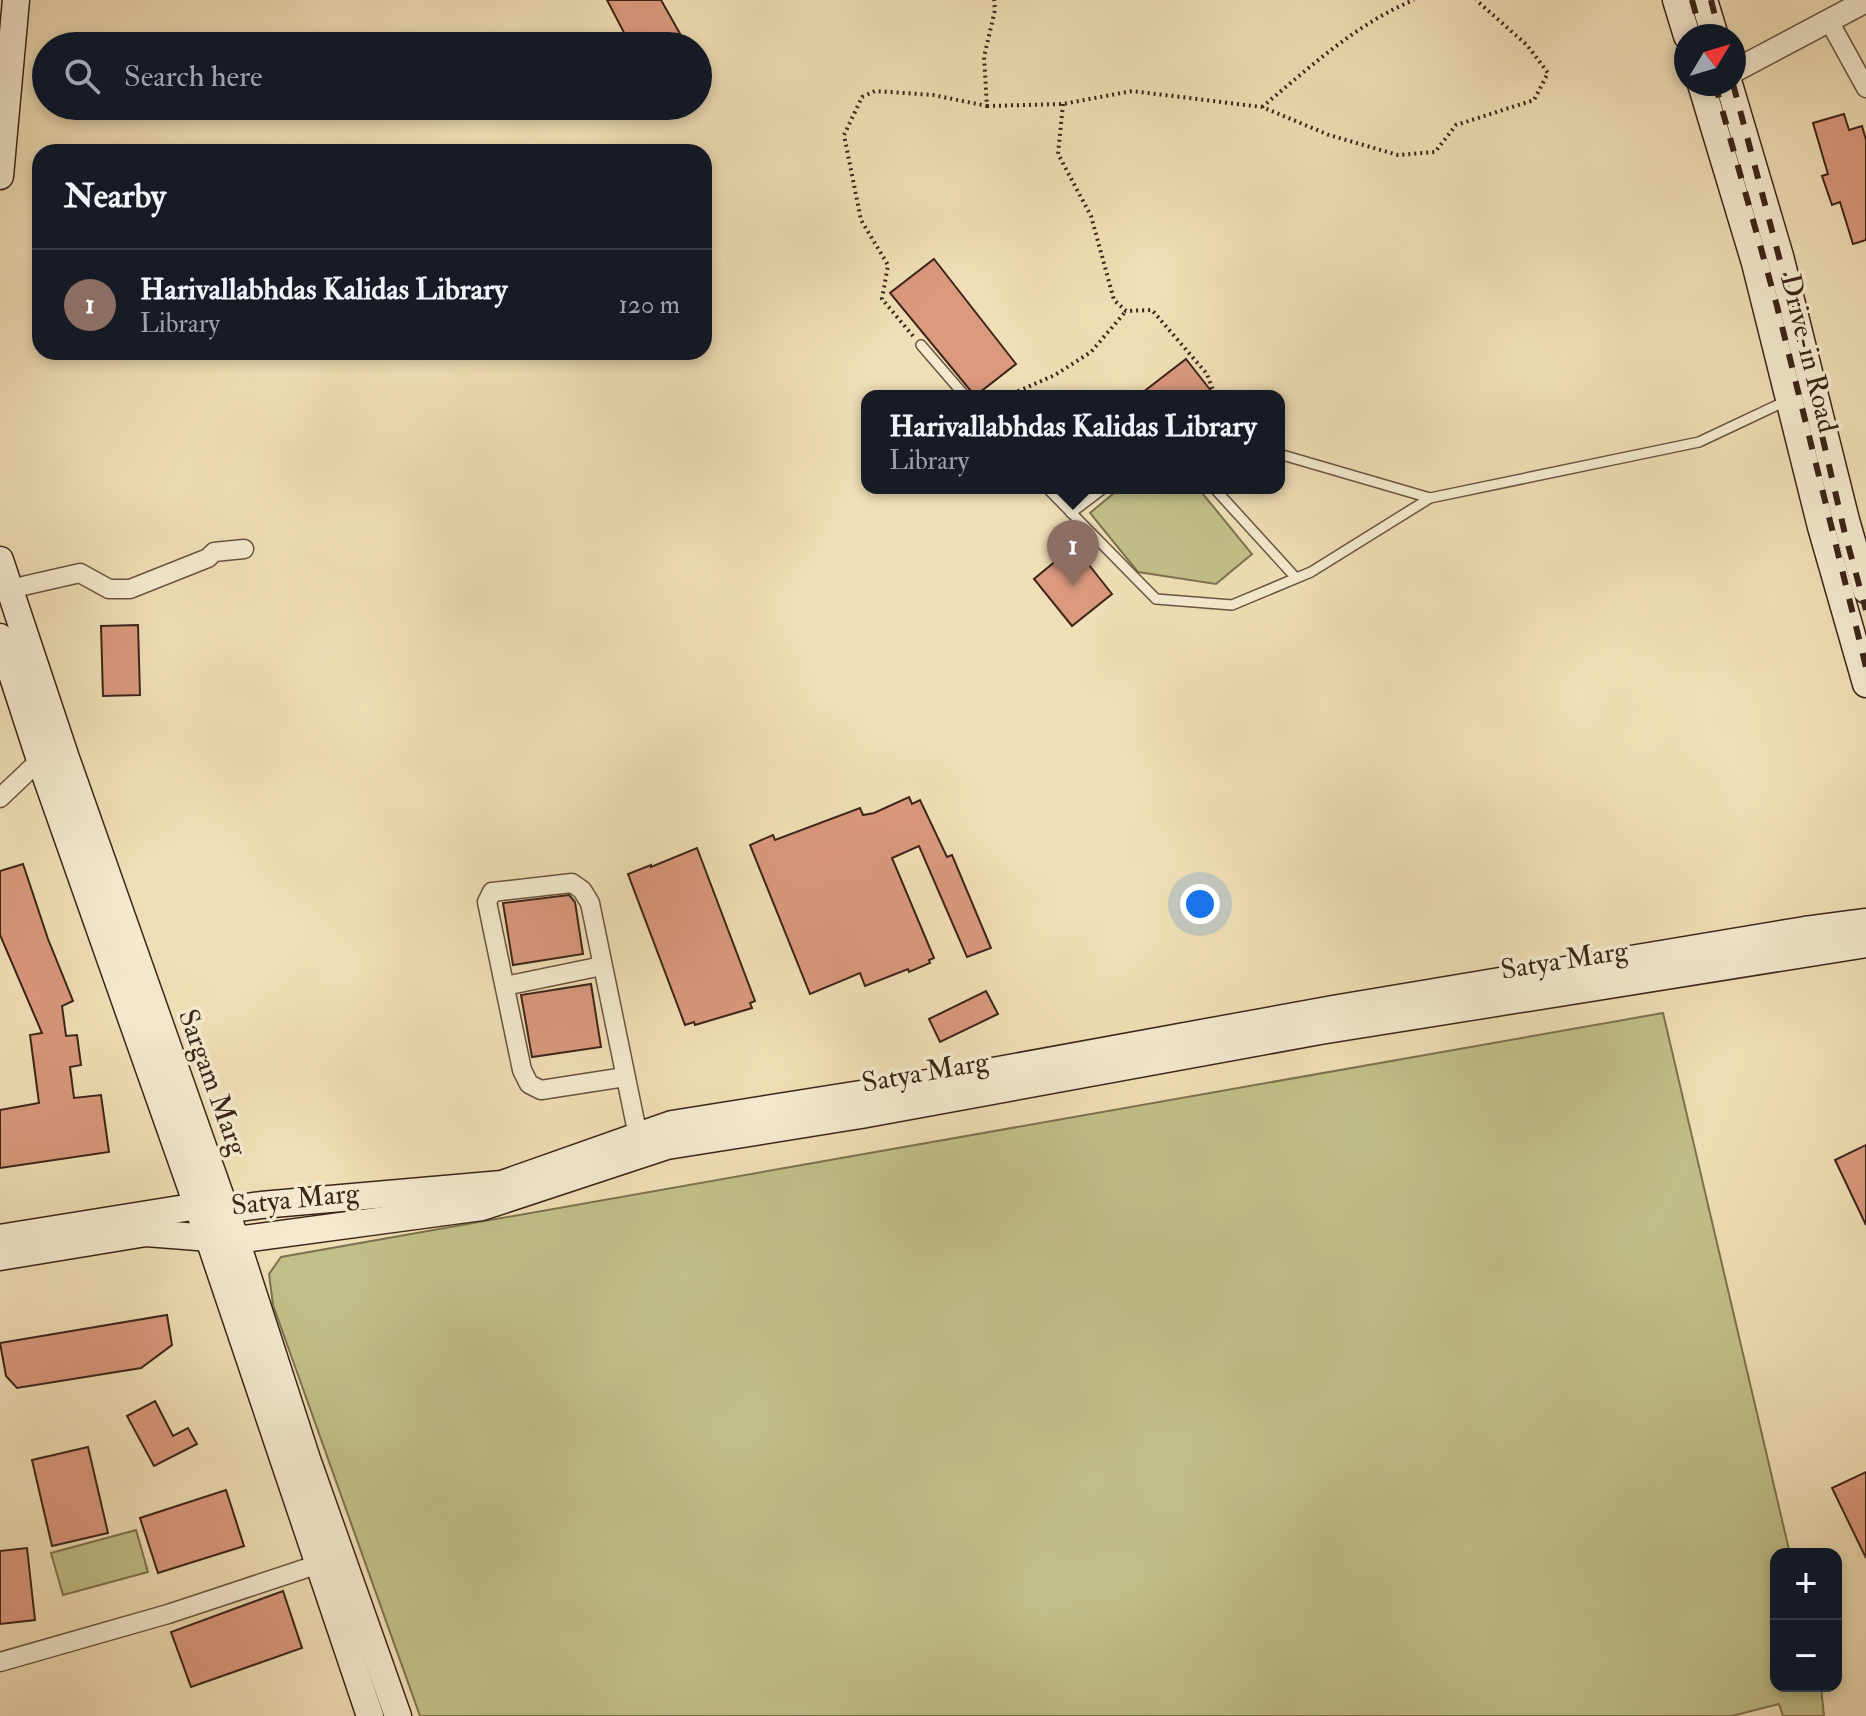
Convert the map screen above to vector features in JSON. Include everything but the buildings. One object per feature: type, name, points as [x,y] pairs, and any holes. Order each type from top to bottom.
[{"type":"main road","points":[[0,176],[4,100],[16,0]]},
{"type":"main road","points":[[1676,0],[1683,24]]},
{"type":"main road","points":[[1704,0],[1711,24]]},
{"type":"main road","name":"Drive-in Road","points":[[1705,96],[1755,263],[1821,527],[1866,684]]},
{"type":"main road","name":"Drive-in Road","points":[[1733,96],[1780,256],[1866,590]]},
{"type":"main road","name":"Sargam Marg","points":[[0,560],[398,1716]]},
{"type":"main road","name":"Sargam Marg","points":[[0,637],[40,760],[198,1206],[370,1716]]},
{"type":"main road","name":"Satya Marg","points":[[0,1257],[146,1233],[236,1240],[482,1207],[667,1146],[911,1086],[1333,1009],[1866,922]]},
{"type":"main road","name":"Satya Marg","points":[[0,1238],[198,1206],[226,1210],[502,1184],[672,1124],[798,1114],[1866,944]]},
{"type":"street","points":[[1746,65],[1866,1]]},
{"type":"street","points":[[1829,21],[1866,88]]},
{"type":"street","points":[[10,589],[80,573],[109,589],[130,589],[208,558],[214,552],[244,549]]},
{"type":"street","points":[[0,798],[40,760]]},
{"type":"street","points":[[625,1077],[541,1090],[529,1084],[522,1070],[487,902],[492,892],[572,883],[582,890],[590,903],[638,1136]]},
{"type":"street","points":[[505,986],[602,966]]},
{"type":"street","points":[[0,1662],[168,1614],[319,1564]]},
{"type":"lane","points":[[921,345],[960,390]]},
{"type":"lane","points":[[1053,494],[1156,599],[1232,605],[1311,572],[1430,498],[1699,442],[1789,399]]},
{"type":"lane","points":[[1285,456],[1430,498]]},
{"type":"lane","points":[[1071,513],[1096,494]]},
{"type":"lane","points":[[1219,494],[1296,578]]},
{"type":"path","points":[[987,106],[984,57],[995,10],[994,0]]},
{"type":"path","points":[[1262,107],[1324,56],[1391,9],[1414,0]]},
{"type":"path","points":[[921,345],[882,299],[888,265],[861,220],[844,135],[862,97],[875,91],[933,95],[987,106],[1063,104],[1132,91],[1262,107],[1329,135],[1398,155],[1435,152],[1456,125],[1534,100],[1548,73],[1527,45],[1476,0]]},
{"type":"path","points":[[1063,104],[1058,154],[1091,216],[1114,300],[1126,311],[1152,310],[1207,374],[1213,390]]},
{"type":"path","points":[[1021,390],[1055,375],[1091,352],[1126,311]]},
{"type":"shaded area","points":[[1113,494],[1203,494],[1252,554],[1216,584],[1138,572],[1090,513]]},
{"type":"shaded area","points":[[1663,1013],[1789,1548],[1770,1548],[1770,1692],[1822,1692],[1824,1716],[1783,1716],[1779,1704],[1732,1716],[420,1716],[273,1305],[269,1274],[281,1257]]},
{"type":"shaded area","points":[[136,1530],[148,1572],[63,1595],[51,1553]]},
{"type":"railway","points":[[1692,0],[1699,24]]},
{"type":"railway","points":[[1711,0],[1717,24]]},
{"type":"railway","points":[[1718,96],[1777,306],[1866,667]]},
{"type":"railway","points":[[1736,96],[1791,302],[1845,534],[1866,610]]},
{"type":"place","name":"Harivallabhdas Kalidas Library","points":[[1073,586]]}]
